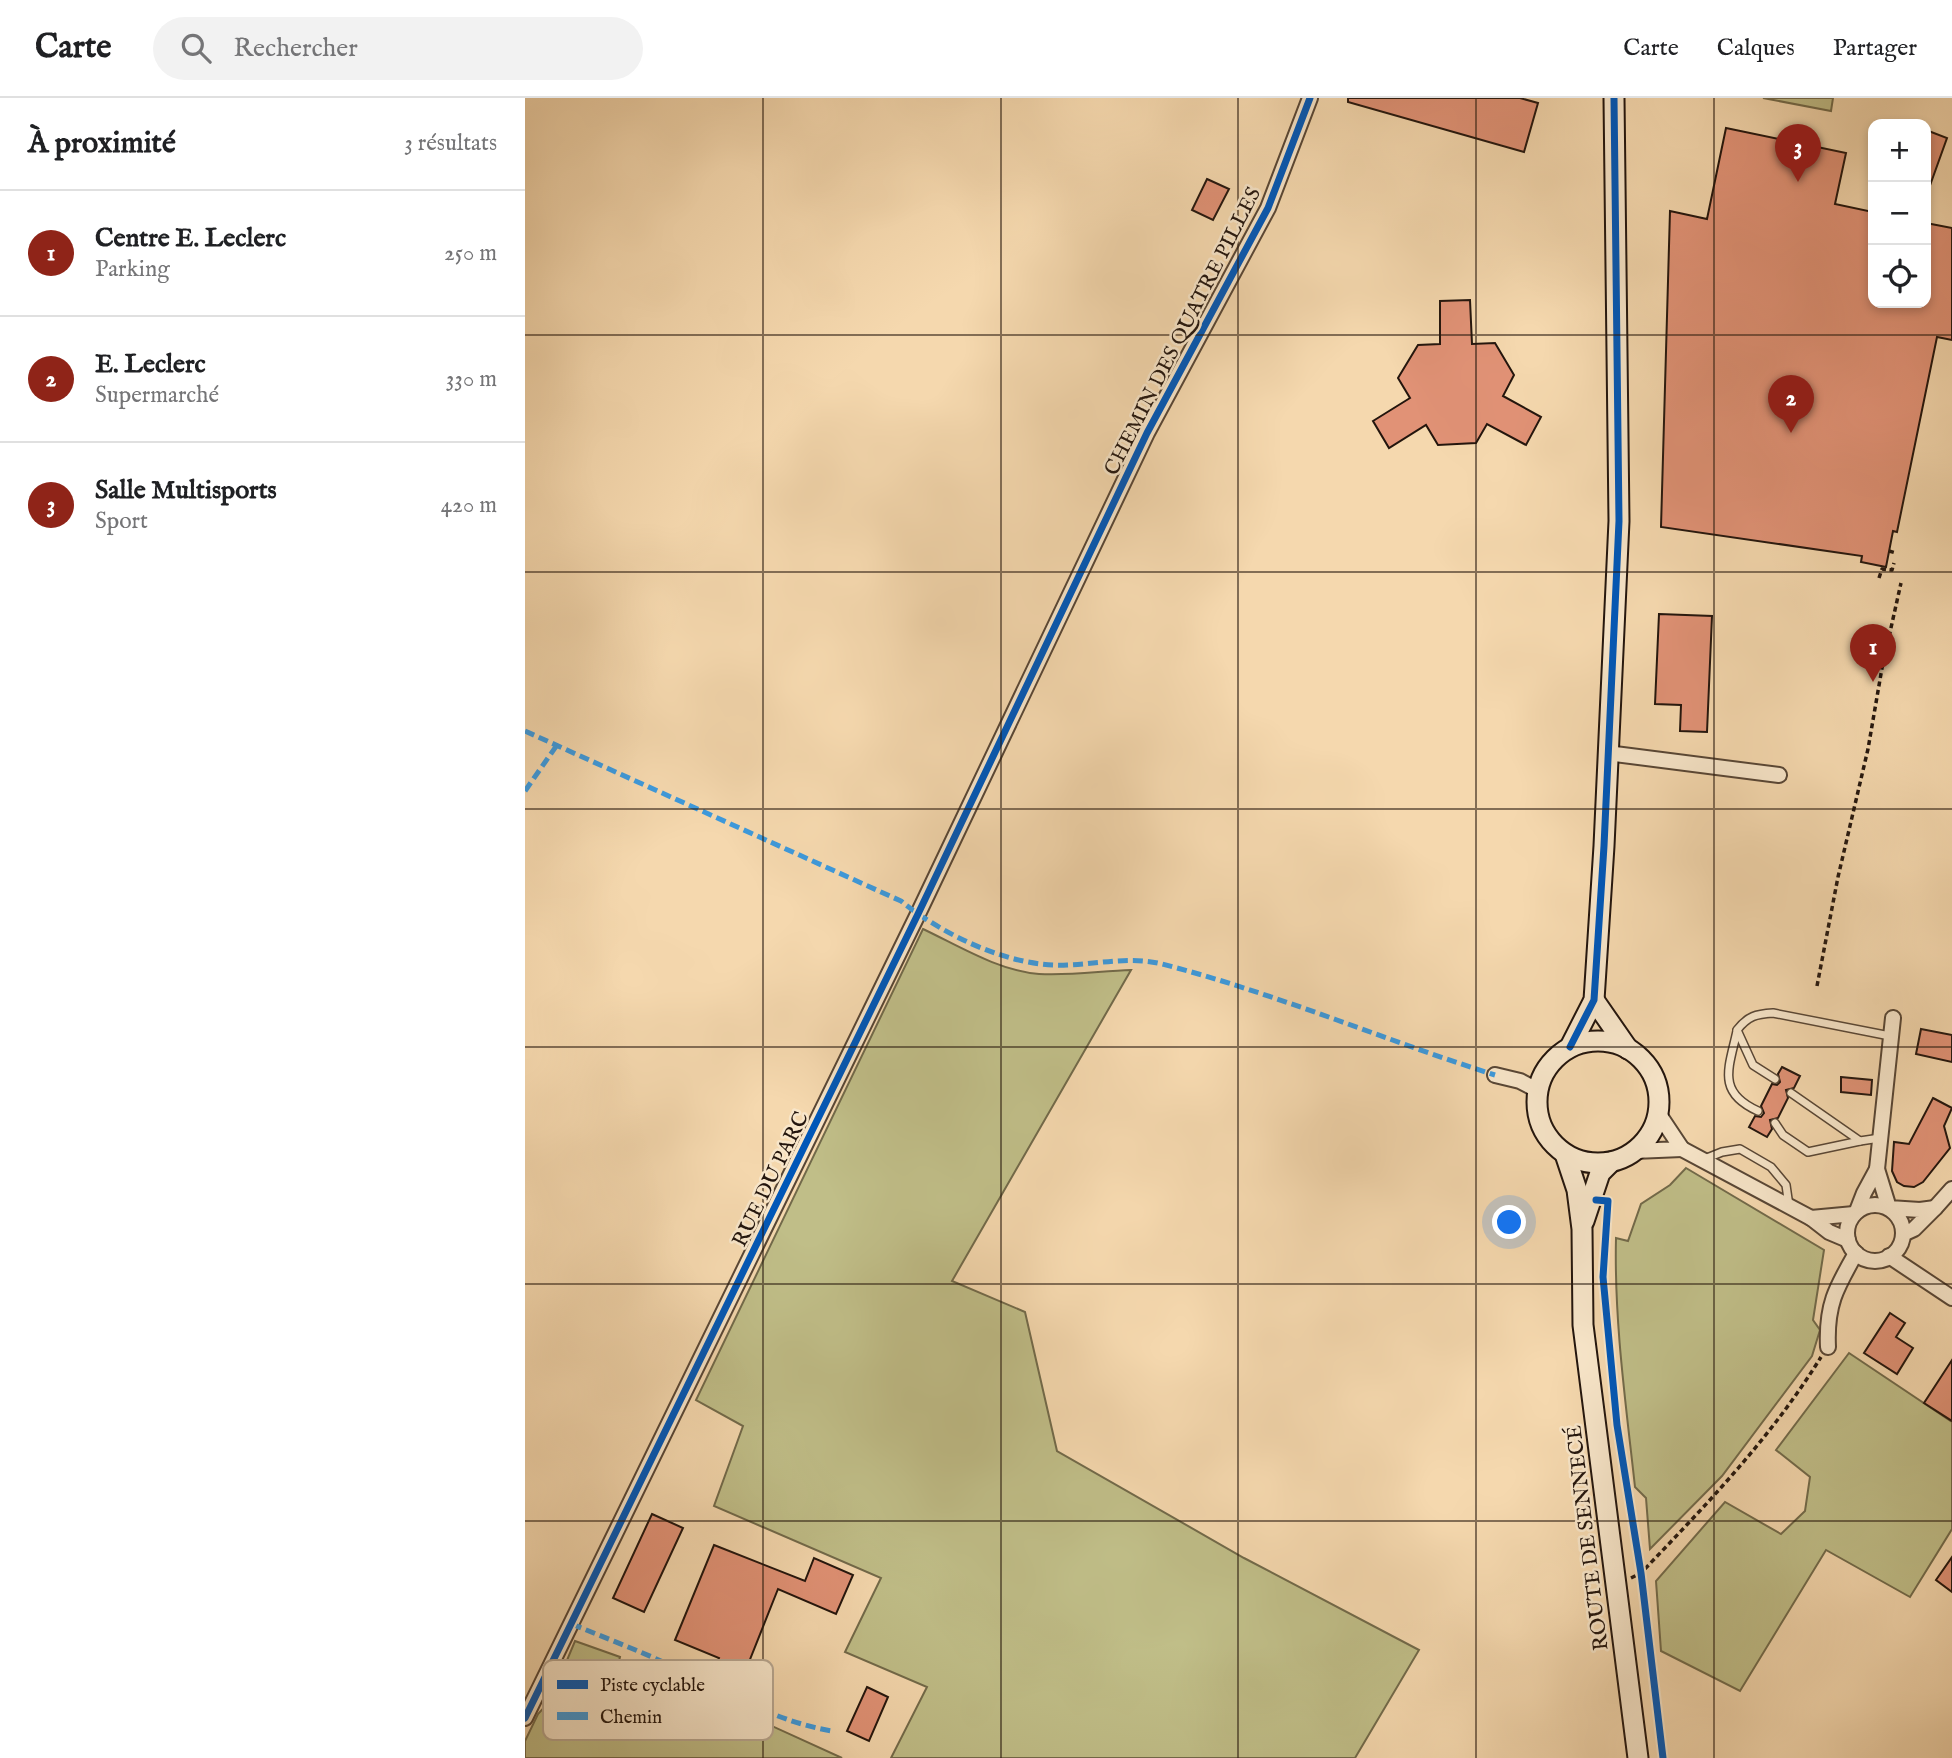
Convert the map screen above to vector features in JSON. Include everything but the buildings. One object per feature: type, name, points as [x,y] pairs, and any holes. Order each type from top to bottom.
[{"type":"street","name":"CHEMIN DES QUATRE PILLES","points":[[1042,653],[1147,433],[1268,208],[1310,98]]},
{"type":"street","points":[[1570,1047],[1594,1000],[1619,521],[1614,98]]},
{"type":"street","name":"RUE DU PARC","points":[[553,1660],[834,1088],[1042,653]]},
{"type":"street","points":[[1607,754],[1779,775]]},
{"type":"street","points":[[1594,1000],[1628,1049]]},
{"type":"street","points":[[1877,1169],[1889,1208],[1899,1219],[1903,1234],[1896,1251],[1889,1256],[1872,1260],[1856,1253],[1848,1240],[1849,1222],[1877,1169],[1893,1018]]},
{"type":"street","points":[[1634,1151],[1645,1140],[1658,1113],[1658,1094],[1653,1076],[1643,1060],[1628,1049],[1609,1042],[1589,1041],[1570,1047],[1555,1058],[1544,1073],[1537,1090],[1541,1126],[1551,1142],[1565,1154],[1595,1163],[1611,1161],[1634,1151],[1682,1149]]},
{"type":"street","points":[[1495,1075],[1537,1090]]},
{"type":"street","points":[[1658,1113],[1682,1149],[1811,1218],[1829,1232],[1848,1240]]},
{"type":"street","name":"ROUTE DE SENNECÉ","points":[[1565,1154],[1577,1190],[1582,1229],[1583,1325],[1638,1758]]},
{"type":"street","name":"ROUTE DE SENNECÉ","points":[[1582,1229],[1600,1173],[1611,1161]]},
{"type":"street","points":[[1903,1234],[1914,1229],[1952,1189]]},
{"type":"street","points":[[1811,1218],[1856,1212],[1873,1205],[1920,1210],[1935,1208]]},
{"type":"street","points":[[1828,1347],[1827,1324],[1831,1301],[1856,1253]]},
{"type":"street","points":[[1889,1256],[1952,1298]]},
{"type":"street","name":"RUE DU PARC","points":[[525,1718],[543,1681]]},
{"type":"lane","points":[[1758,1111],[1734,1096],[1727,1075],[1737,1030],[1754,1014],[1773,1013],[1890,1036]]},
{"type":"lane","points":[[1737,1030],[1753,1065],[1775,1079]]},
{"type":"lane","points":[[1791,1093],[1860,1141]]},
{"type":"lane","points":[[1775,1123],[1783,1135],[1808,1152],[1880,1139]]},
{"type":"lane","points":[[1701,1160],[1739,1149],[1771,1167],[1786,1185],[1789,1207]]},
{"type":"path","points":[[1889,551],[1896,553]]},
{"type":"path","points":[[1879,578],[1882,569],[1892,570],[1894,562]]},
{"type":"path","points":[[1817,986],[1901,583]]},
{"type":"path","points":[[1616,1586],[1641,1573],[1729,1481],[1795,1399],[1828,1347]]},
{"type":"path","points":[[1639,1560],[1642,1587]]},
{"type":"shaded area","points":[[1763,98],[1833,98],[1831,111]]},
{"type":"shaded area","points":[[923,929],[979,957],[1024,972],[1062,974],[1131,970],[952,1281],[1025,1312],[1057,1451],[1244,1558],[1419,1650],[1355,1758],[891,1758],[927,1687],[845,1652],[881,1578],[714,1506],[743,1426],[696,1400]]},
{"type":"shaded area","points":[[1686,1168],[1824,1250],[1813,1320],[1820,1330],[1812,1356],[1722,1476],[1650,1549],[1646,1498],[1635,1487],[1619,1332],[1616,1238],[1628,1241],[1641,1204],[1670,1185]]},
{"type":"shaded area","points":[[1849,1353],[1952,1422],[1952,1529],[1910,1597],[1826,1550],[1740,1691],[1661,1651],[1656,1581],[1725,1502],[1781,1534],[1805,1511],[1810,1477],[1776,1450]]},
{"type":"shaded area","points":[[575,1641],[620,1657],[619,1660],[567,1660]]},
{"type":"shaded area","points":[[543,1709],[543,1740],[773,1740],[773,1727],[842,1758],[525,1758],[525,1741]]},
{"type":"marked path","points":[[525,731],[901,901],[957,937],[1001,955],[1046,965],[1126,961],[1162,964],[1246,989],[1495,1075]]},
{"type":"marked path","points":[[525,791],[557,745]]},
{"type":"marked path","points":[[572,1624],[660,1660]]},
{"type":"marked path","points":[[773,1714],[832,1731]]},
{"type":"cycle path","points":[[553,1660],[918,914],[1147,433],[1268,208],[1310,98]]},
{"type":"cycle path","points":[[1570,1047],[1594,1000],[1604,846],[1619,521],[1614,98]]},
{"type":"cycle path","points":[[1596,1200],[1608,1201],[1603,1277],[1617,1425],[1641,1573],[1663,1758]]},
{"type":"cycle path","points":[[525,1718],[543,1681]]},
{"type":"place","name":"Salle Multisports","points":[[1798,182]]},
{"type":"place","name":"E. Leclerc","points":[[1791,433]]},
{"type":"place","name":"Centre E. Leclerc","points":[[1873,682]]}]
